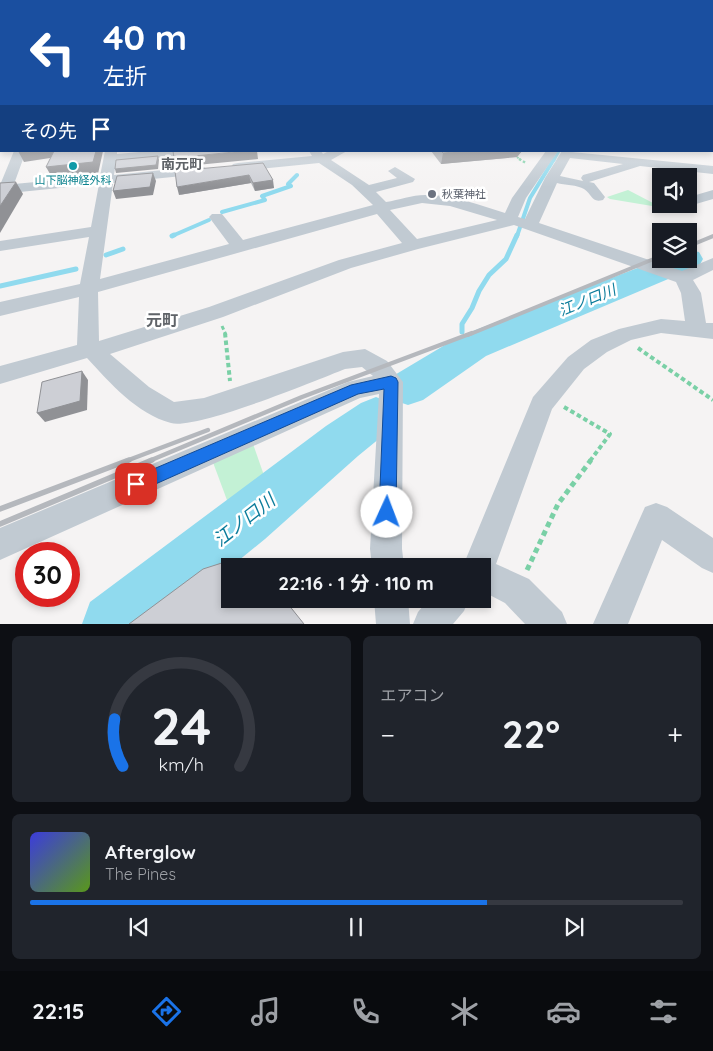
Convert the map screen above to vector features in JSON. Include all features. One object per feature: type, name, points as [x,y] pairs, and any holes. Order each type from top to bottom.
[{"type":"street","points":[[2,190],[20,152]]},
{"type":"street","points":[[109,163],[190,172],[335,152]]},
{"type":"street","points":[[519,223],[519,198],[551,152]]},
{"type":"street","points":[[2,190],[109,163],[192,153],[190,172]]},
{"type":"street","points":[[0,375],[92,350],[216,312],[313,275],[413,245],[519,223],[552,178],[567,153],[713,170]]},
{"type":"street","points":[[318,155],[368,190],[413,245]]},
{"type":"street","points":[[588,178],[646,162]]},
{"type":"street","points":[[109,163],[89,288],[88,345],[156,406],[175,414],[205,408],[343,361],[365,358],[379,367],[391,382],[387,558]]},
{"type":"street","points":[[368,190],[408,179],[395,171]]},
{"type":"street","points":[[552,178],[589,186],[598,197]]},
{"type":"street","points":[[0,309],[89,288],[381,208],[434,198],[454,189]]},
{"type":"street","points":[[697,199],[713,194]]},
{"type":"street","points":[[434,198],[519,223],[678,277],[691,293],[692,309],[705,330]]},
{"type":"street","points":[[217,217],[239,246]]},
{"type":"street","points":[[0,246],[97,231]]},
{"type":"street","points":[[678,277],[713,263]]},
{"type":"street","points":[[482,558],[542,404],[576,363],[599,346],[621,336],[661,326],[705,330]]},
{"type":"street","points":[[0,544],[356,389],[391,382]]},
{"type":"street","points":[[610,624],[656,518],[713,557]]},
{"type":"street","points":[[491,578],[518,591],[550,624]]},
{"type":"street","points":[[392,608],[393,624]]},
{"type":"street","points":[[430,624],[444,608]]},
{"type":"path","points":[[216,312],[226,334],[232,399]]},
{"type":"path","points":[[621,336],[713,400]]},
{"type":"path","points":[[518,591],[558,504],[610,434],[547,398]]},
{"type":"green space","points":[[628,190],[652,202],[652,206],[610,199],[607,197]]},
{"type":"green space","points":[[252,441],[267,484],[234,519],[211,457]]},
{"type":"building","points":[[54,152],[96,152],[93,162],[46,167]]},
{"type":"building","points":[[173,152],[234,152],[174,158]]},
{"type":"building","points":[[158,156],[156,165],[115,169],[116,160]]},
{"type":"building","points":[[263,163],[273,180],[253,183],[249,175],[177,187],[175,171]]},
{"type":"building","points":[[153,173],[150,187],[113,191],[117,176]]},
{"type":"building","points":[[16,182],[0,206],[0,183]]},
{"type":"building","points":[[82,371],[80,401],[37,413],[42,382]]},
{"type":"building","points":[[221,563],[221,608],[291,608],[304,624],[129,624],[203,569]]},
{"type":"waterway","points":[[554,160],[558,152]]},
{"type":"waterway","points":[[517,236],[530,198],[554,159]]},
{"type":"waterway","points":[[222,212],[265,200],[262,196],[291,186],[288,184],[297,175]]},
{"type":"waterway","points":[[174,235],[172,236],[209,220]]},
{"type":"waterway","points":[[462,332],[462,324],[472,308],[479,291],[489,275],[506,259],[517,235]]},
{"type":"waterway","points":[[106,255],[123,249]]},
{"type":"waterway","name":"江ノ口川","points":[[408,388],[473,346],[666,268]]},
{"type":"waterway","points":[[0,286],[76,269]]},
{"type":"waterway","name":"江ノ口川","points":[[112,624],[376,416]]},
{"type":"railway","points":[[697,243],[713,236]]},
{"type":"railway","points":[[468,335],[652,260]]},
{"type":"railway","points":[[149,461],[302,397],[472,333]]},
{"type":"railway","points":[[126,461],[208,430]]},
{"type":"railway","points":[[0,509],[129,460]]},
{"type":"railway","points":[[0,524],[152,460]]},
{"type":"place","name":"山下脳神経外科","points":[[73,166]]},
{"type":"place","name":"秋葉神社","points":[[432,194]]},
{"type":"district","name":"南元町","points":[[182,164]]},
{"type":"district","name":"元町","points":[[162,320]]},
{"type":"route","points":[[136,484],[356,389],[391,382],[387,512]]}]
